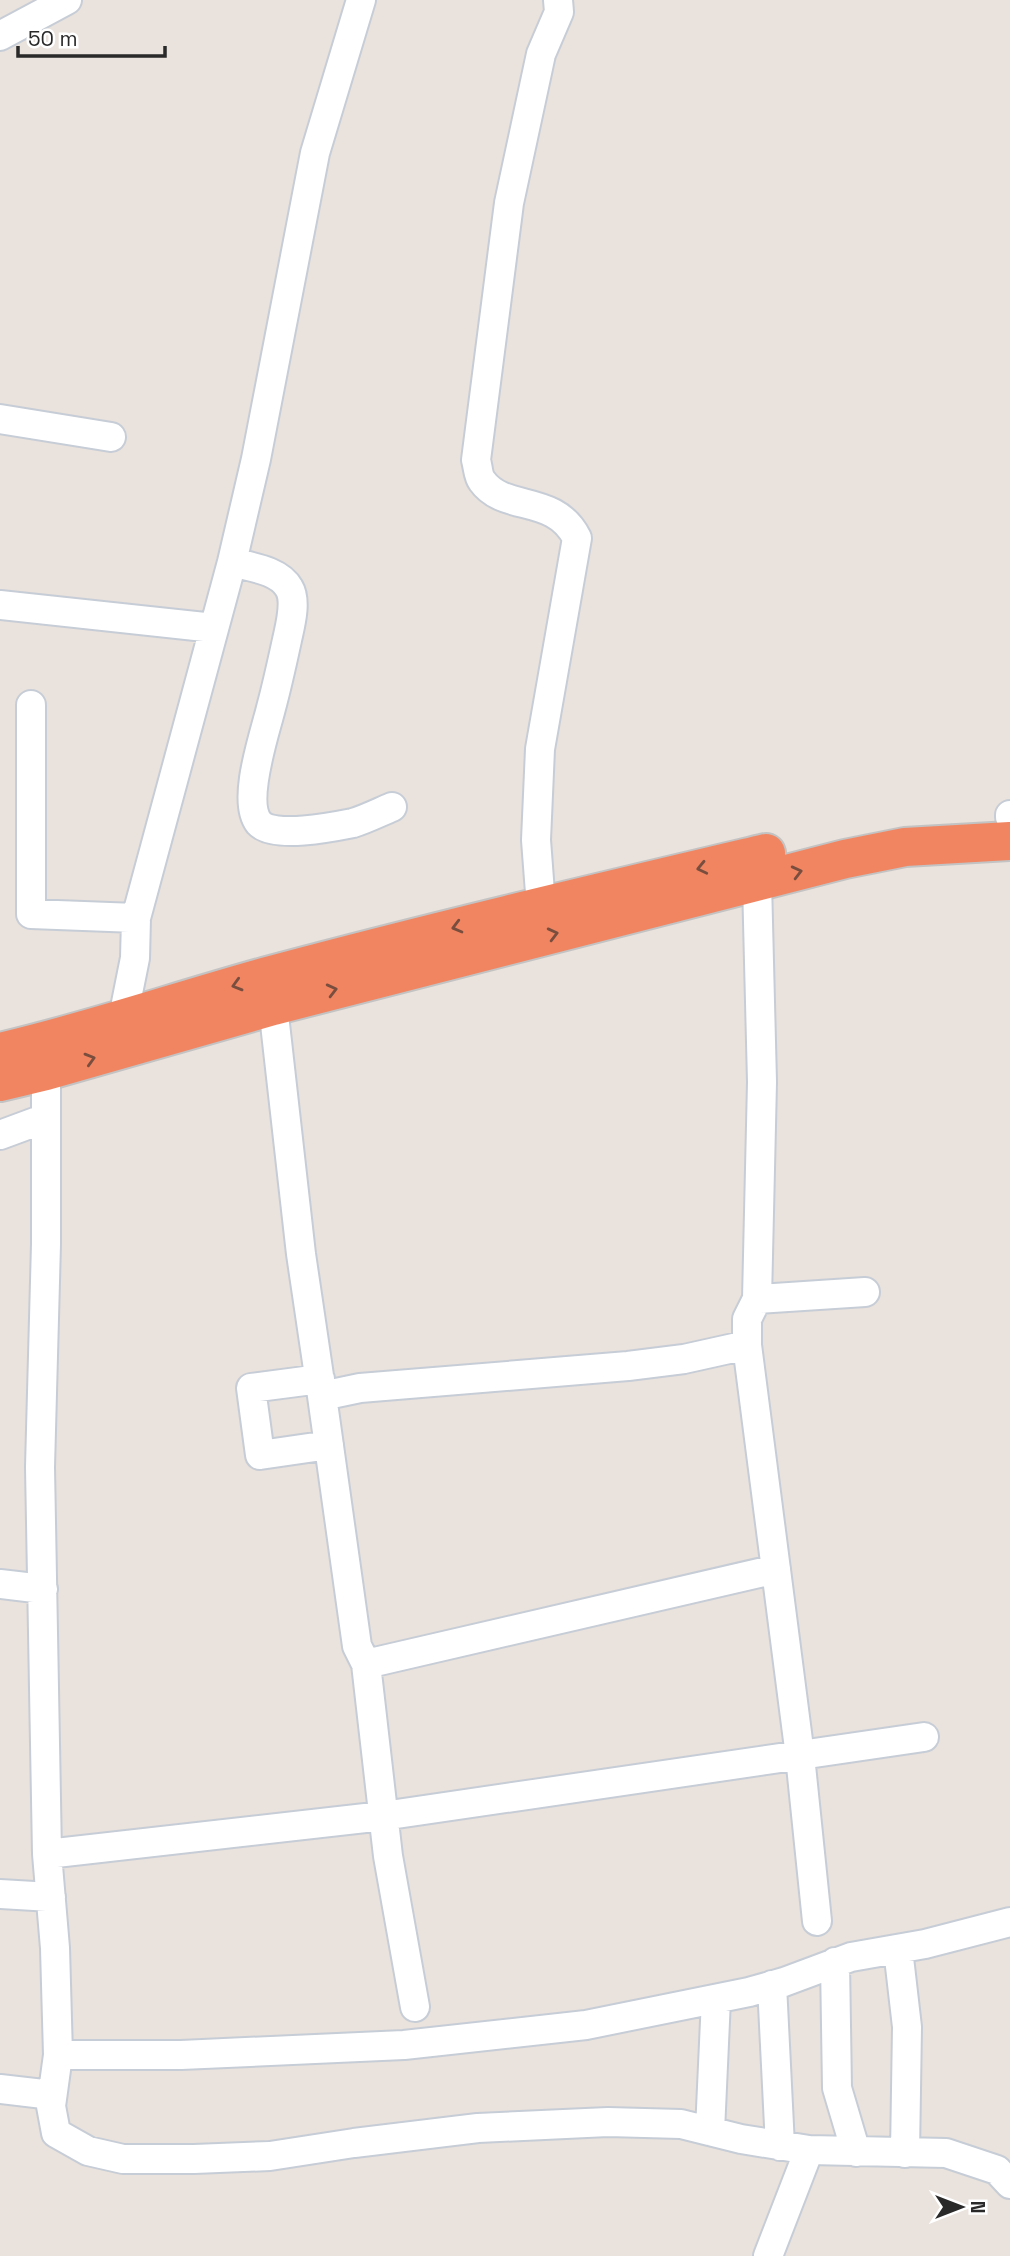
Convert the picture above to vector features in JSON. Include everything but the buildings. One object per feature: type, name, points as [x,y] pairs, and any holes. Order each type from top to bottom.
[{"type":"highway","points":[[0,1052],[44,1042],[269,976],[541,906],[893,825],[1010,816]]},
{"type":"highway","points":[[0,1082],[273,1006],[845,859],[905,848],[1010,841]]},
{"type":"street","points":[[0,36],[67,0]]},
{"type":"street","points":[[122,1018],[135,958],[136,918],[232,562],[256,459],[315,153],[360,0]]},
{"type":"street","points":[[541,906],[536,840],[540,749],[577,538],[571,526],[558,515],[491,490],[481,479],[476,460],[509,203],[541,54],[559,12],[558,0]]},
{"type":"street","points":[[0,419],[111,437]]},
{"type":"street","points":[[232,562],[280,578],[290,589],[291,598],[289,632],[256,763],[254,813],[259,822],[267,829],[299,830],[355,822],[392,807]]},
{"type":"street","points":[[0,605],[214,628]]},
{"type":"street","points":[[31,705],[31,915],[136,918]]},
{"type":"street","points":[[757,882],[762,1082],[757,1299],[747,1319],[747,1345],[800,1756],[817,1921]]},
{"type":"street","points":[[273,1006],[301,1254],[358,1646],[366,1664],[383,1816],[415,2007]]},
{"type":"street","points":[[46,1071],[46,1282],[40,1467],[47,1854],[55,1948],[58,2056],[51,2106],[56,2133],[88,2151],[123,2159],[270,2157],[354,2143],[478,2128],[595,2123],[681,2124],[809,2150],[946,2153],[997,2170],[1010,2184]]},
{"type":"street","points":[[0,1135],[46,1118]]},
{"type":"street","points":[[757,1299],[866,1292]]},
{"type":"street","points":[[329,1445],[260,1455],[251,1388],[360,1388],[684,1359],[747,1345]]},
{"type":"street","points":[[366,1664],[776,1569]]},
{"type":"street","points":[[0,1584],[43,1589]]},
{"type":"street","points":[[47,1854],[383,1816],[924,1737]]},
{"type":"street","points":[[0,1894],[51,1897]]},
{"type":"street","points":[[58,2056],[181,2055],[404,2045],[586,2025],[716,1999],[772,1985],[851,1957],[898,1950],[1010,1922]]},
{"type":"street","points":[[898,1950],[907,2027],[905,2153]]},
{"type":"street","points":[[835,1962],[837,2088],[856,2152]]},
{"type":"street","points":[[772,1985],[780,2146]]},
{"type":"street","points":[[710,2131],[716,1999]]},
{"type":"street","points":[[0,2089],[52,2095]]},
{"type":"street","points":[[768,2256],[809,2150]]}]
